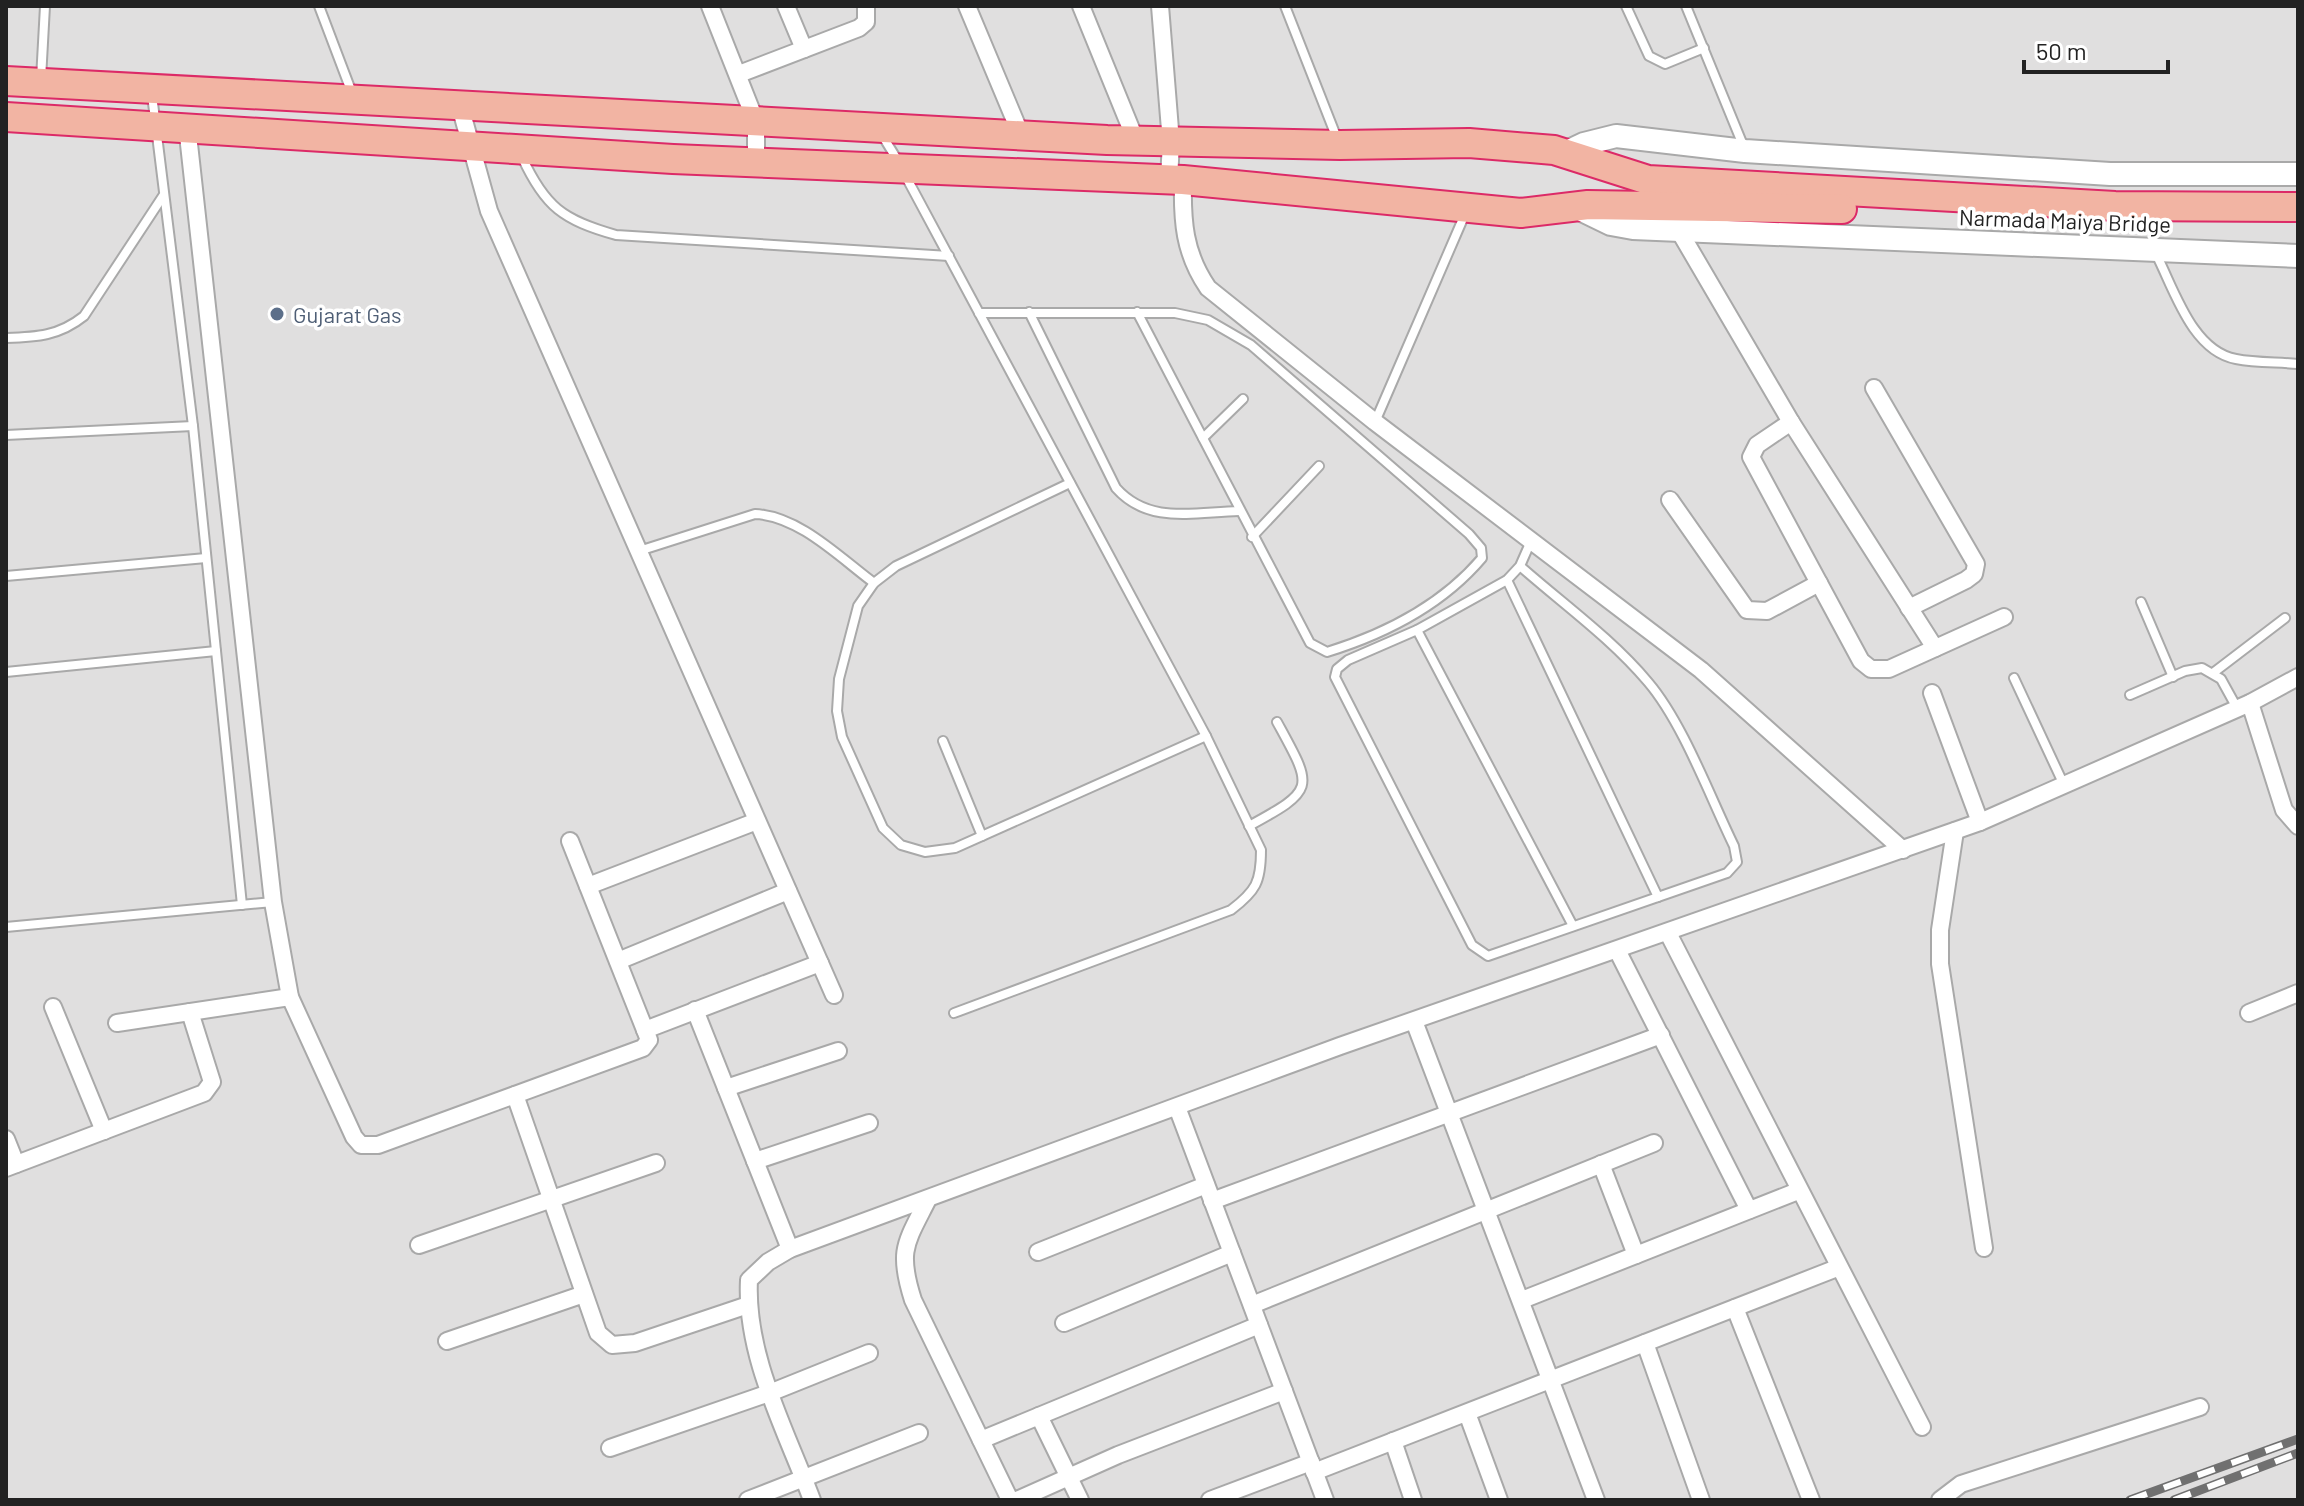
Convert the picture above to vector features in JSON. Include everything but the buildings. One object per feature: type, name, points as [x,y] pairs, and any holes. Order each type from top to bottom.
[{"type":"highway","points":[[6,81],[1136,141],[1340,145],[1469,143],[1565,153],[1646,192]]},
{"type":"highway","points":[[6,117],[756,162],[1176,180],[1521,213],[1576,207],[1646,192],[2115,206],[2298,207]]},
{"type":"highway","name":"Narmada Maiya Bridge","points":[[1646,192],[1832,209],[2101,224],[2298,223]]},
{"type":"street","points":[[710,6],[756,122],[756,162]]},
{"type":"street","points":[[786,6],[804,49]]},
{"type":"street","points":[[739,74],[859,28],[866,22],[866,6]]},
{"type":"street","points":[[967,6],[1021,135]]},
{"type":"street","points":[[1081,6],[1136,141]]},
{"type":"street","points":[[1160,6],[1182,230],[1195,269],[1208,288],[1375,422],[1701,670],[1903,850]]},
{"type":"street","points":[[460,106],[489,211],[834,995]]},
{"type":"street","points":[[187,126],[273,902],[290,997],[354,1137],[361,1145],[378,1145],[643,1048],[649,1040],[570,841]]},
{"type":"street","points":[[1565,153],[1584,144],[1616,136],[1745,151],[2110,174],[2298,174]]},
{"type":"street","points":[[1576,207],[1611,224],[1678,229],[2298,256]]},
{"type":"street","points":[[1678,229],[1791,422],[1935,648]]},
{"type":"street","points":[[1874,388],[1976,564],[1974,574],[1966,580],[1909,608]]},
{"type":"street","points":[[1791,422],[1757,445],[1751,457],[1861,661],[1871,669],[1889,669],[2004,617]]},
{"type":"street","points":[[1670,500],[1747,610],[1767,611],[1819,583]]},
{"type":"street","points":[[812,1500],[751,1336],[748,1305],[749,1280],[768,1262],[790,1249],[1414,1021],[1980,822],[2244,706],[2298,677]]},
{"type":"street","points":[[1932,693],[1980,822]]},
{"type":"street","points":[[2244,706],[2284,810],[2298,826]]},
{"type":"street","points":[[588,886],[757,821]]},
{"type":"street","points":[[1955,831],[1940,930],[1940,964],[1984,1248]]},
{"type":"street","points":[[618,961],[788,891]]},
{"type":"street","points":[[1668,933],[1837,1268],[1922,1427]]},
{"type":"street","points":[[1617,950],[1749,1210]]},
{"type":"street","points":[[645,1030],[820,963]]},
{"type":"street","points":[[2249,1013],[2298,993]]},
{"type":"street","points":[[117,1023],[290,997]]},
{"type":"street","points":[[53,1007],[104,1131]]},
{"type":"street","points":[[695,1010],[790,1249]]},
{"type":"street","points":[[6,1139],[11,1166],[204,1093],[212,1082],[190,1012]]},
{"type":"street","points":[[1414,1021],[1596,1500]]},
{"type":"street","points":[[1038,1252],[1449,1112],[1661,1035]]},
{"type":"street","points":[[726,1088],[838,1051]]},
{"type":"street","points":[[515,1095],[598,1333],[612,1345],[635,1343],[748,1305]]},
{"type":"street","points":[[1177,1107],[1325,1500]]},
{"type":"street","points":[[755,1161],[869,1123]]},
{"type":"street","points":[[1252,1305],[1654,1143]]},
{"type":"street","points":[[419,1245],[656,1163]]},
{"type":"street","points":[[1601,1164],[1636,1255]]},
{"type":"street","points":[[1522,1300],[1798,1191]]},
{"type":"street","points":[[928,1199],[905,1244],[903,1270],[913,1300],[1010,1500]]},
{"type":"street","points":[[1064,1323],[1232,1253]]},
{"type":"street","points":[[1210,1500],[1393,1441],[1837,1268]]},
{"type":"street","points":[[447,1341],[584,1294]]},
{"type":"street","points":[[1735,1308],[1811,1500]]},
{"type":"street","points":[[981,1440],[1259,1325]]},
{"type":"street","points":[[1645,1343],[1701,1500]]},
{"type":"street","points":[[610,1448],[772,1392],[869,1353]]},
{"type":"street","points":[[1017,1500],[1068,1476],[1284,1391]]},
{"type":"street","points":[[1940,1500],[1961,1484],[2200,1407]]},
{"type":"street","points":[[1467,1413],[1499,1500]]},
{"type":"street","points":[[1039,1416],[1080,1500]]},
{"type":"street","points":[[748,1500],[919,1433]]},
{"type":"street","points":[[1393,1441],[1413,1500]]},
{"type":"lane","points":[[41,83],[45,6]]},
{"type":"lane","points":[[319,6],[355,101]]},
{"type":"lane","points":[[1285,6],[1340,145]]},
{"type":"lane","points":[[1626,6],[1649,56],[1665,64],[1704,48]]},
{"type":"lane","points":[[1686,6],[1745,151]]},
{"type":"lane","points":[[151,90],[193,426],[242,905]]},
{"type":"lane","points":[[877,128],[901,167],[1206,736],[1261,850],[1261,870],[1253,894],[1231,910],[954,1013]]},
{"type":"lane","points":[[518,149],[533,182],[551,206],[576,224],[616,235],[949,256]]},
{"type":"lane","points":[[6,338],[44,337],[67,330],[84,316],[163,196]]},
{"type":"lane","points":[[1375,422],[1468,208]]},
{"type":"lane","points":[[2155,252],[2199,337],[2216,351],[2234,359],[2298,364]]},
{"type":"lane","points":[[979,313],[1029,312],[1137,312],[1175,313],[1208,320],[1251,345],[1469,534],[1481,548],[1482,558],[1460,584],[1366,640],[1327,652],[1310,643],[1137,312]]},
{"type":"lane","points":[[1029,312],[1116,488],[1129,503],[1152,513],[1239,511]]},
{"type":"lane","points":[[1203,438],[1243,399]]},
{"type":"lane","points":[[6,435],[193,426]]},
{"type":"lane","points":[[1252,537],[1319,466]]},
{"type":"lane","points":[[1070,483],[896,566],[874,583],[858,606],[839,679],[837,711],[842,737],[883,828],[901,845],[925,852],[955,848],[1206,736]]},
{"type":"lane","points":[[639,551],[755,514],[773,515],[793,524],[874,583]]},
{"type":"lane","points":[[1520,566],[1594,629],[1649,683],[1667,708],[1734,846],[1737,862],[1727,873],[1488,956],[1472,945],[1335,677],[1337,669],[1348,660],[1417,630],[1507,580],[1520,566],[1531,541]]},
{"type":"lane","points":[[6,576],[206,558]]},
{"type":"lane","points":[[1507,580],[1658,897]]},
{"type":"lane","points":[[2141,602],[2173,677]]},
{"type":"lane","points":[[2213,673],[2285,618]]},
{"type":"lane","points":[[1417,630],[1573,926]]},
{"type":"lane","points":[[6,672],[216,651]]},
{"type":"lane","points":[[2130,695],[2202,668],[2213,673],[2244,706]]},
{"type":"lane","points":[[2014,678],[2064,785]]},
{"type":"lane","points":[[1249,826],[1295,801],[1305,784],[1302,769],[1277,722]]},
{"type":"lane","points":[[943,741],[982,836]]},
{"type":"lane","points":[[6,927],[273,902]]},
{"type":"shaded area","points":[[6,6],[2298,6],[2298,1500],[6,1500]]},
{"type":"railway","points":[[2130,1500],[2298,1439]]},
{"type":"railway","points":[[2174,1500],[2298,1453]]},
{"type":"place","name":"Gujarat Gas","points":[[277,314]]}]
